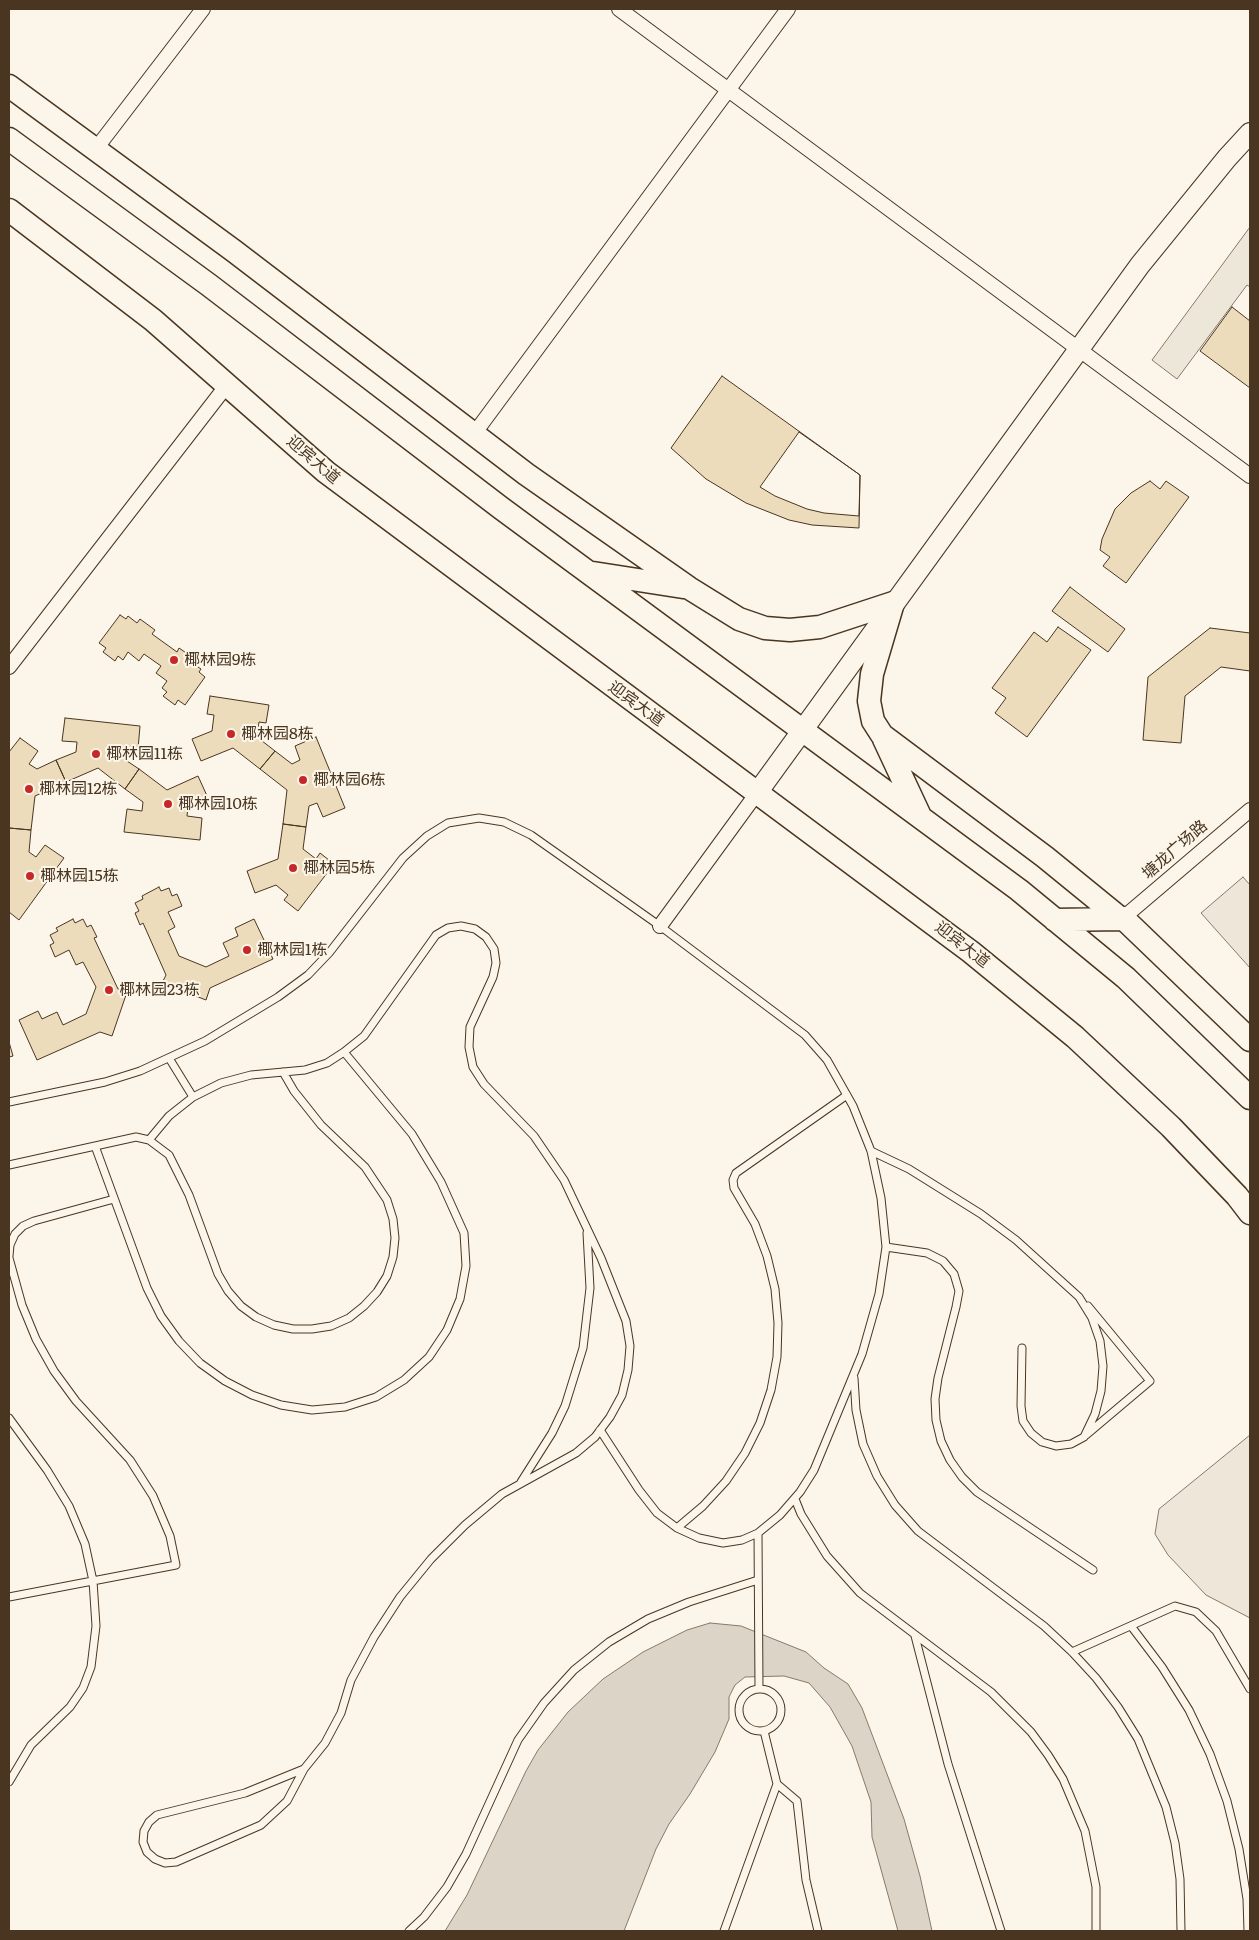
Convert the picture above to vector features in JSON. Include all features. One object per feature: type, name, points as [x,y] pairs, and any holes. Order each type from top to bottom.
[{"type":"main road","points":[[9,86],[234,251],[526,474],[689,588],[739,619],[764,628],[790,630],[820,627],[893,603]]},
{"type":"main road","points":[[9,139],[209,285],[589,573],[1019,890],[1126,978],[1250,1098]]},
{"type":"main road","name":"迎宾大道","points":[[9,210],[152,320],[326,472],[971,952],[1075,1037],[1170,1127],[1237,1196],[1250,1213]]},
{"type":"main road","points":[[589,573],[689,588]]},
{"type":"main road","points":[[893,603],[872,674],[869,701],[873,721],[882,734],[920,817]]},
{"type":"main road","points":[[882,734],[1045,856],[1122,919],[1250,1040]]},
{"type":"main road","points":[[1055,920],[1122,919]]},
{"type":"street","points":[[95,150],[203,9]]},
{"type":"street","points":[[620,9],[1250,476]]},
{"type":"street","points":[[474,434],[727,88],[788,9]]},
{"type":"street","points":[[660,926],[1140,264],[1226,158],[1250,133]]},
{"type":"street","points":[[9,667],[228,385]]},
{"type":"street","name":"塘龙广场路","points":[[1122,919],[1250,810]]},
{"type":"lane","points":[[9,1102],[104,1082],[140,1071],[205,1042],[278,997],[308,975],[329,953],[403,858],[427,836],[448,823],[478,818],[504,822],[531,835],[660,926],[805,1035],[827,1060],[847,1095],[870,1150],[881,1198],[886,1247],[879,1294],[862,1354],[814,1470],[795,1499],[780,1515],[758,1533],[742,1540],[723,1542],[698,1538],[677,1528],[658,1513],[639,1490],[600,1430]]},
{"type":"lane","points":[[149,1140],[169,1116],[193,1096],[221,1082],[251,1075],[306,1070],[327,1063],[344,1052],[364,1036],[436,935],[448,928],[461,926],[475,929],[486,937],[494,949],[496,963],[493,977],[470,1027],[469,1047],[473,1067],[484,1084],[517,1116],[550,1157],[576,1203],[615,1289],[626,1321],[630,1346],[628,1370],[622,1395],[610,1417],[600,1430],[576,1453],[502,1494],[464,1525],[431,1559],[400,1597],[374,1637],[351,1680],[341,1713],[325,1743],[304,1769],[287,1801],[261,1825],[176,1862],[160,1861],[147,1852],[143,1842],[144,1831],[149,1822],[157,1815],[245,1793],[304,1769]]},
{"type":"lane","points":[[95,1146],[147,1288],[161,1316],[200,1363],[225,1381],[267,1400],[312,1410],[345,1407],[368,1399],[404,1380],[429,1357],[447,1330],[460,1299],[466,1266],[464,1233],[441,1182],[423,1150],[396,1112],[344,1052]]},
{"type":"lane","points":[[169,1058],[193,1096]]},
{"type":"lane","points":[[9,1165],[136,1137],[149,1140],[169,1155],[190,1195],[218,1274],[228,1291],[241,1306],[265,1321],[293,1329],[331,1326],[349,1318],[364,1306],[377,1292],[387,1276],[394,1248],[393,1218],[387,1200],[372,1175],[352,1153],[321,1125],[294,1091],[283,1072]]},
{"type":"lane","points":[[677,1528],[703,1506],[726,1481],[745,1453],[760,1423],[771,1390],[777,1357],[778,1323],[775,1289],[767,1256],[755,1224],[734,1188],[733,1180],[736,1174],[847,1095]]},
{"type":"lane","points":[[870,1150],[924,1178],[981,1214],[1016,1240],[1079,1296],[1104,1323],[1150,1381],[1084,1437],[1071,1444],[1056,1446],[1042,1442],[1031,1433],[1023,1420],[1021,1406],[1022,1348]]},
{"type":"lane","points":[[9,1597],[176,1565],[170,1536],[153,1496],[130,1460],[76,1401],[54,1371],[36,1339],[22,1305],[9,1257],[10,1246],[15,1234],[23,1226],[114,1199]]},
{"type":"lane","points":[[519,1484],[552,1433],[565,1406],[581,1356],[590,1288],[586,1228]]},
{"type":"lane","points":[[886,1247],[927,1253],[943,1261],[954,1274],[959,1291],[938,1378],[935,1399],[936,1420],[941,1440],[950,1460],[962,1477],[977,1492],[1093,1570]]},
{"type":"lane","points":[[1079,1296],[1092,1318],[1100,1341],[1103,1366],[1101,1391],[1095,1414],[1084,1437]]},
{"type":"lane","points":[[854,1375],[856,1410],[863,1444],[876,1476],[895,1505],[918,1531],[1044,1626],[1072,1652],[1096,1678],[1118,1707],[1138,1739],[1166,1807],[1175,1843],[1180,1879],[1181,1931]]},
{"type":"lane","points":[[9,1418],[47,1470],[69,1506],[85,1544],[93,1581],[96,1626],[91,1667],[83,1688],[70,1707],[31,1745],[9,1782]]},
{"type":"lane","points":[[795,1499],[801,1514],[827,1556],[860,1593],[1005,1704],[1031,1732],[1053,1763],[1075,1805],[1087,1841],[1096,1887],[1096,1931]]},
{"type":"lane","points":[[758,1533],[759,1689]]},
{"type":"lane","points":[[408,1931],[424,1917],[447,1887],[466,1854],[518,1740],[544,1703],[574,1670],[609,1642],[648,1619],[689,1602],[758,1580]]},
{"type":"lane","points":[[1072,1652],[1175,1606],[1196,1612],[1216,1631],[1250,1689]]},
{"type":"lane","points":[[1131,1626],[1162,1667],[1188,1710],[1210,1754],[1227,1801],[1239,1849],[1247,1898],[1248,1931]]},
{"type":"lane","points":[[915,1636],[948,1764],[1001,1931]]},
{"type":"lane","points":[[759,1689],[772,1692],[781,1706],[778,1720],[764,1731],[752,1729],[743,1723],[739,1709],[742,1697],[748,1692],[759,1689]]},
{"type":"lane","points":[[724,1931],[777,1784],[764,1731]]},
{"type":"lane","points":[[777,1784],[797,1801],[806,1880],[818,1931]]},
{"type":"shaded area","points":[[1250,227],[1250,287],[1247,285],[1177,379],[1152,360]]},
{"type":"shaded area","points":[[1243,877],[1250,885],[1250,968],[1201,913]]},
{"type":"shaded area","points":[[1250,1435],[1250,1618],[1206,1595],[1168,1555],[1155,1534],[1159,1509]]},
{"type":"shaded area","points":[[710,1623],[741,1626],[806,1652],[824,1668],[848,1684],[862,1708],[904,1819],[920,1876],[932,1931],[898,1931],[872,1837],[871,1802],[852,1746],[830,1707],[809,1683],[784,1676],[745,1677],[735,1685],[729,1697],[729,1719],[715,1752],[690,1794],[669,1824],[656,1849],[624,1931],[445,1931],[467,1895],[526,1771],[538,1750],[568,1712],[603,1679],[643,1652],[687,1630]]},
{"type":"building","points":[[1232,307],[1250,321],[1250,388],[1200,351]]},
{"type":"building","points":[[722,376],[860,475],[859,528],[812,525],[789,520],[746,503],[706,479],[671,448]]},
{"type":"building","points":[[799,432],[860,475],[859,516],[824,513],[807,509],[775,496],[760,487]]},
{"type":"building","points":[[1150,481],[1160,489],[1166,481],[1189,497],[1126,583],[1103,566],[1110,557],[1100,550],[1102,539],[1115,509],[1131,493]]},
{"type":"building","points":[[1070,587],[1125,629],[1108,652],[1052,611]]},
{"type":"building","name":"椰林园9栋","points":[[120,615],[126,619],[128,616],[137,623],[140,619],[155,630],[152,634],[177,652],[179,648],[195,659],[192,663],[201,669],[199,672],[205,677],[185,705],[178,700],[175,705],[163,696],[167,692],[162,688],[167,681],[156,673],[161,666],[144,654],[139,661],[128,652],[123,660],[118,656],[115,661],[103,652],[106,648],[99,643]]},
{"type":"building","points":[[1058,627],[1091,650],[1027,737],[995,713],[1006,698],[992,688],[1034,632],[1047,642]]},
{"type":"building","points":[[1210,628],[1250,633],[1250,671],[1221,667],[1185,696],[1181,743],[1143,740],[1148,677]]},
{"type":"building","name":"椰林园8栋","points":[[210,696],[269,705],[266,723],[259,722],[257,737],[275,751],[260,769],[233,748],[201,761],[192,739],[212,731],[214,715],[207,714]]},
{"type":"building","name":"椰林园11栋","points":[[65,718],[140,726],[138,749],[122,748],[121,757],[139,769],[125,789],[98,768],[66,782],[56,760],[76,752],[77,742],[62,741]]},
{"type":"building","name":"椰林园6栋","points":[[316,737],[345,808],[323,817],[317,803],[309,806],[306,827],[283,824],[287,790],[260,769],[275,751],[292,764],[300,760],[295,746]]},
{"type":"building","name":"椰林园12栋","points":[[20,738],[38,751],[29,764],[37,769],[56,760],[66,782],[35,796],[31,830],[9,828],[9,752]]},
{"type":"building","name":"椰林园10栋","points":[[139,769],[167,790],[198,776],[208,798],[188,807],[187,816],[202,818],[200,840],[124,832],[127,809],[142,811],[143,802],[125,789]]},
{"type":"building","name":"椰林园5栋","points":[[283,824],[306,827],[303,849],[316,859],[320,853],[334,864],[298,911],[284,900],[288,895],[276,885],[255,893],[247,871],[278,859]]},
{"type":"building","name":"椰林园15栋","points":[[9,828],[31,830],[29,852],[36,857],[45,845],[64,858],[19,920],[9,912]]},
{"type":"building","name":"椰林园1栋","points":[[159,887],[161,891],[169,888],[172,896],[177,894],[182,906],[168,912],[175,927],[168,931],[179,956],[206,967],[229,956],[223,943],[238,936],[235,928],[254,919],[273,959],[210,988],[206,1000],[162,983],[166,975],[143,923],[140,925],[135,913],[139,911],[135,903],[143,899],[142,896]]},
{"type":"building","name":"椰林园23栋","points":[[73,919],[75,923],[83,919],[87,927],[91,925],[97,937],[94,938],[118,989],[127,992],[112,1036],[100,1032],[37,1060],[19,1020],[38,1011],[42,1019],[57,1012],[63,1025],[86,1014],[96,987],[83,962],[76,965],[69,950],[55,957],[50,945],[54,943],[50,935],[58,931],[56,928]]},
{"type":"building","points":[[9,1042],[13,1056],[9,1057]]},
{"type":"place","name":"椰林园9栋","points":[[174,660]]},
{"type":"place","name":"椰林园8栋","points":[[231,734]]},
{"type":"place","name":"椰林园11栋","points":[[96,754]]},
{"type":"place","name":"椰林园6栋","points":[[303,780]]},
{"type":"place","name":"椰林园12栋","points":[[29,789]]},
{"type":"place","name":"椰林园10栋","points":[[168,804]]},
{"type":"place","name":"椰林园5栋","points":[[293,868]]},
{"type":"place","name":"椰林园15栋","points":[[30,876]]},
{"type":"place","name":"椰林园1栋","points":[[247,950]]},
{"type":"place","name":"椰林园23栋","points":[[109,990]]}]
